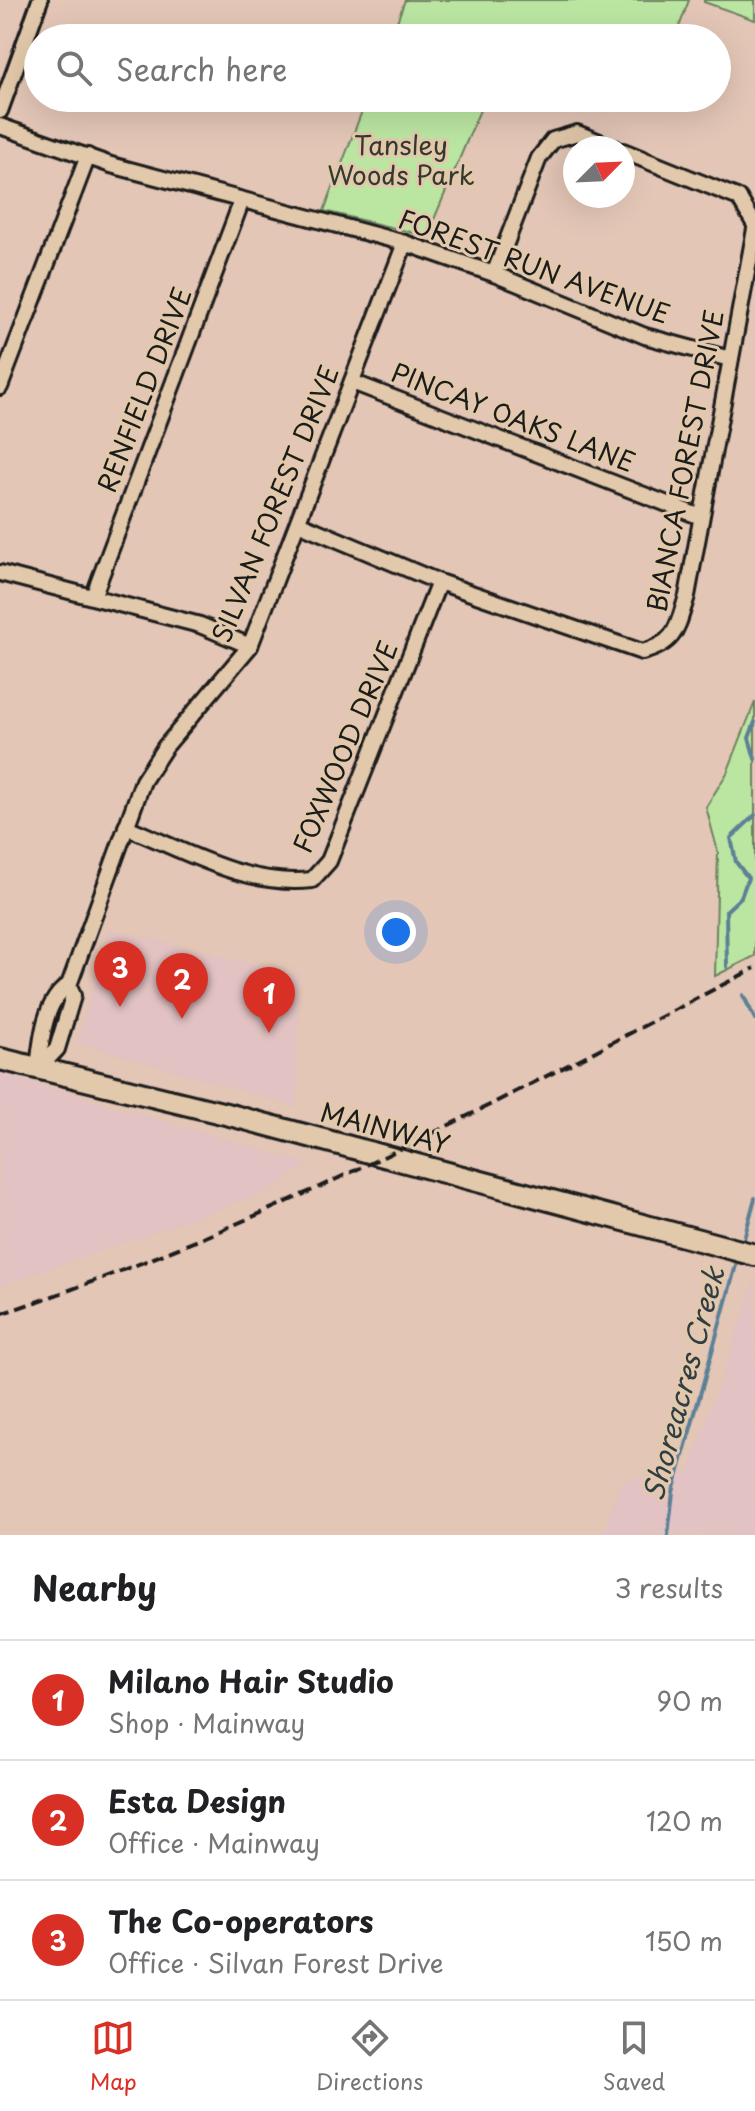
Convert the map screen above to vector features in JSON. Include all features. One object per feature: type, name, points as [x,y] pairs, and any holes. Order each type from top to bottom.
[{"type":"street","points":[[31,24],[40,0]]},
{"type":"street","points":[[0,111],[24,44]]},
{"type":"street","name":"FOREST RUN AVENUE","points":[[0,126],[88,156],[405,243],[494,274],[645,336],[730,359]]},
{"type":"street","points":[[494,274],[539,158],[553,140],[563,137]]},
{"type":"street","points":[[0,387],[88,156]]},
{"type":"street","name":"BIANCA FOREST DRIVE","points":[[298,523],[439,582],[642,652],[663,646],[675,632],[687,596],[755,227],[739,198],[635,156]]},
{"type":"street","name":"RENFIELD DRIVE","points":[[93,597],[242,200]]},
{"type":"street","name":"SILVAN FOREST DRIVE","points":[[38,1069],[57,1049],[73,996],[69,985],[143,781],[160,755],[250,646],[405,243]]},
{"type":"street","name":"PINCAY OAKS LANE","points":[[352,382],[701,517]]},
{"type":"street","points":[[0,573],[200,625],[250,646]]},
{"type":"street","name":"FOXWOOD DRIVE","points":[[126,827],[245,875],[290,883],[312,880],[329,861],[439,582]]},
{"type":"street","name":"MAINWAY","points":[[0,1059],[230,1115],[755,1255]]},
{"type":"shaded area","points":[[110,929],[299,976],[297,1107],[77,1042]]},
{"type":"shaded area","points":[[0,1072],[308,1164],[267,1192],[0,1286]]},
{"type":"shaded area","points":[[755,1281],[755,1535],[603,1535],[622,1480],[689,1471]]},
{"type":"green space","points":[[405,0],[689,0],[680,24],[396,24]]},
{"type":"green space","points":[[755,0],[755,20],[704,2]]},
{"type":"green space","name":"Tansley Woods Park","points":[[362,112],[479,112],[427,236],[324,211]]},
{"type":"green space","points":[[755,702],[755,956],[715,976],[718,852],[706,807],[727,773]]},
{"type":"waterway","name":"Shoreacres Creek","points":[[755,722],[749,738],[755,759]]},
{"type":"waterway","name":"Shoreacres Creek","points":[[727,967],[726,911],[741,897],[748,878],[736,862],[731,838],[755,815]]},
{"type":"waterway","name":"Shoreacres Creek","points":[[743,995],[755,1019]]},
{"type":"waterway","name":"Shoreacres Creek","points":[[742,1246],[755,1198]]},
{"type":"waterway","name":"Shoreacres Creek","points":[[668,1535],[673,1492],[738,1258]]},
{"type":"railway","points":[[0,1314],[195,1241],[290,1200],[478,1111],[755,968]]},
{"type":"place","name":"The Co-operators","points":[[120,1007]]},
{"type":"place","name":"Esta Design","points":[[182,1019]]},
{"type":"place","name":"Milano Hair Studio","points":[[269,1033]]}]
